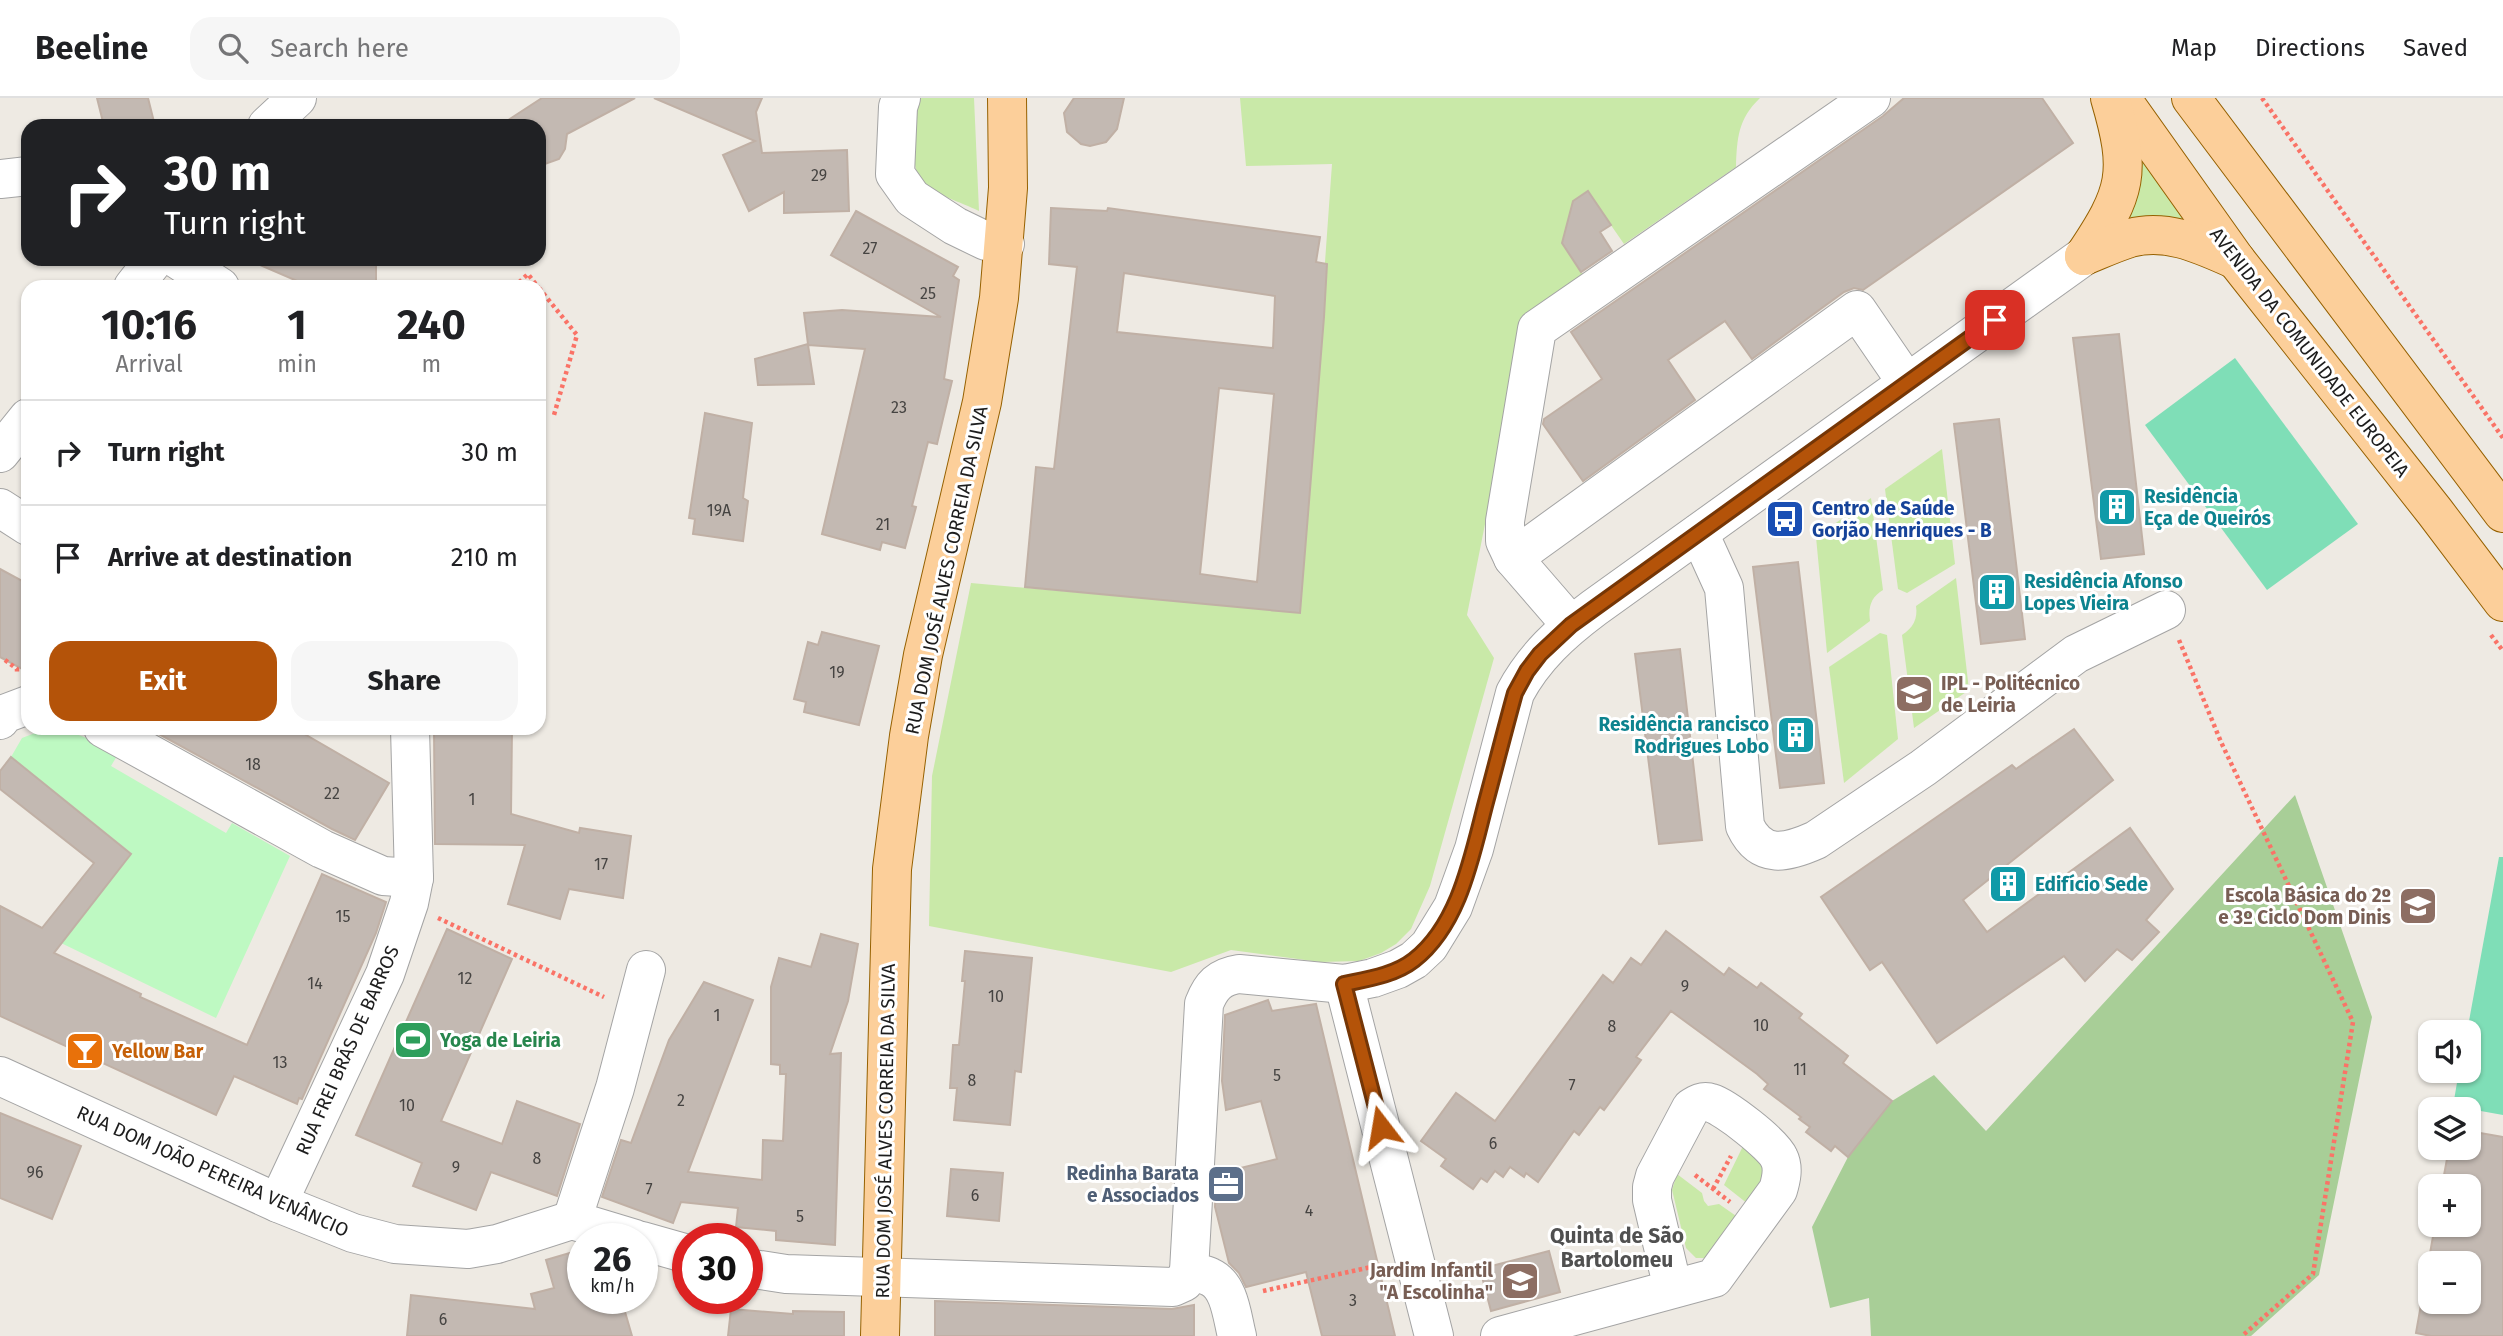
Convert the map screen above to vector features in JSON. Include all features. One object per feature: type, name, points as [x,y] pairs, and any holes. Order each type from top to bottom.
[{"type":"main road","name":"RUA DOM JOSÉ ALVES CORREIA DA SILVA","points":[[880,1336],[889,913],[897,822],[923,655],[982,402],[999,298],[1008,188],[1007,98]]},
{"type":"main road","points":[[2084,256],[2110,217],[2123,177],[2122,148],[2110,98]]},
{"type":"main road","name":"AVENIDA DA COMUNIDADE EUROPEIA","points":[[2122,98],[2236,260],[2503,602]]},
{"type":"main road","points":[[2191,98],[2503,513]]},
{"type":"main road","points":[[2084,256],[2131,238],[2153,236],[2185,239],[2236,260]]},
{"type":"street","points":[[274,119],[297,98]]},
{"type":"street","points":[[901,98],[898,107],[895,174],[912,198],[955,226],[986,241],[1005,244]]},
{"type":"street","points":[[1571,625],[1514,558],[1505,541],[1505,520],[1537,329],[1871,98]]},
{"type":"street","points":[[0,179],[21,177]]},
{"type":"street","points":[[763,1270],[882,1278],[1173,1287],[1184,1282],[1189,1271],[1204,1004],[1221,979],[1239,975],[1344,984],[1398,970],[1414,960],[1443,927],[1453,907],[1474,849],[1515,693],[1540,654],[1571,625],[2084,256]]},
{"type":"street","points":[[138,280],[150,266]]},
{"type":"street","points":[[188,266],[209,280]]},
{"type":"street","points":[[1514,558],[1857,310],[1907,383]]},
{"type":"street","points":[[0,453],[21,427]]},
{"type":"street","points":[[0,508],[21,522]]},
{"type":"street","points":[[1699,533],[1724,589],[1745,826],[1750,836],[1759,844],[1777,852],[1816,840],[1923,768],[2076,654],[2166,610]]},
{"type":"street","points":[[0,720],[21,688]]},
{"type":"street","points":[[116,735],[322,849],[412,891]]},
{"type":"street","name":"RUA FREI BRÁS DE BARROS","points":[[278,1203],[385,974],[412,891],[410,735]]},
{"type":"street","points":[[582,1223],[572,1220],[615,1088],[646,970]]},
{"type":"street","points":[[1344,984],[1434,1336]]},
{"type":"street","name":"RUA DOM JOÃO PEREIRA VENÂNCIO","points":[[0,1076],[278,1203],[353,1233],[395,1244],[468,1249],[497,1244],[572,1220]]},
{"type":"street","points":[[1500,1336],[1714,1278],[1778,1190],[1782,1176],[1781,1159],[1768,1142],[1713,1103],[1706,1102],[1690,1108],[1655,1176],[1652,1200],[1673,1289]]},
{"type":"street","points":[[1189,1271],[1210,1277],[1221,1285],[1228,1299],[1237,1336]]},
{"type":"path","points":[[2262,98],[2503,438]]},
{"type":"path","points":[[546,296],[577,335],[554,415]]},
{"type":"path","points":[[2166,610],[2221,742],[2353,1022],[2313,1274],[2242,1336]]},
{"type":"path","points":[[5,660],[21,685]]},
{"type":"path","points":[[412,891],[636,1013]]},
{"type":"path","points":[[1666,1153],[1756,1221]]},
{"type":"path","points":[[1228,1299],[1414,1257]]},
{"type":"green space","points":[[917,98],[974,98],[979,211],[926,185],[917,172],[914,129]]},
{"type":"green space","points":[[1240,98],[1760,98],[1743,121],[1736,167],[1624,244],[1588,192],[1573,202],[1562,243],[1583,274],[1525,322],[1467,615],[1494,658],[1430,886],[1411,929],[1396,944],[1359,961],[1320,962],[1231,950],[1171,972],[929,926],[932,776],[971,583],[1300,612],[1332,164],[1246,166]]},
{"type":"green space","points":[[2130,144],[2195,233],[2130,228],[2124,211]]},
{"type":"green space","points":[[2235,358],[2358,524],[2267,590],[2145,425]]},
{"type":"green space","points":[[1942,449],[1955,564],[1907,593],[1898,589],[1885,489]]},
{"type":"green space","points":[[1871,498],[1883,590],[1871,603],[1870,621],[1827,653],[1816,537]]},
{"type":"green space","points":[[1956,578],[1969,690],[1914,728],[1902,635],[1914,623],[1916,606]]},
{"type":"green space","points":[[1880,633],[1887,635],[1898,739],[1844,783],[1829,667]]},
{"type":"green space","points":[[30,735],[79,735],[90,740],[117,756],[111,766],[226,833],[232,823],[290,856],[216,1018],[61,943],[131,853],[11,757],[22,738]]},
{"type":"green space","points":[[2295,795],[2372,1017],[2319,1275],[2251,1336],[1871,1336],[1869,1298],[1830,1308],[1812,1227],[1848,1157],[1892,1101],[1934,1075],[1986,1131]]},
{"type":"green space","points":[[2499,857],[2503,857],[2503,1115],[2481,1111],[2481,1097],[2455,1097],[2457,1083],[2481,1083],[2481,1020],[2469,1020]]},
{"type":"green space","points":[[1743,1146],[1757,1158],[1762,1167],[1759,1184],[1748,1204],[1724,1185]]},
{"type":"green space","points":[[1677,1174],[1702,1193],[1708,1206],[1719,1204],[1739,1218],[1705,1258],[1696,1258],[1686,1248],[1672,1190]]},
{"type":"building","points":[[97,98],[148,98],[153,119],[102,119]]},
{"type":"building","points":[[542,98],[635,98],[567,134],[565,149],[559,159],[546,164],[546,119],[510,119]]},
{"type":"building","points":[[654,98],[762,98],[756,112],[762,153],[847,150],[849,211],[784,213],[784,192],[749,211],[723,155],[755,141]]},
{"type":"building","points":[[1074,98],[1124,98],[1117,129],[1106,142],[1090,146],[1081,144],[1067,132],[1064,113]]},
{"type":"building","points":[[1904,98],[2042,98],[2073,143],[1863,290],[1854,288],[1844,292],[1752,359],[1725,321],[1668,360],[1695,400],[1583,481],[1543,424],[1544,419],[1602,379],[1571,332],[1883,116]]},
{"type":"building","points":[[1588,191],[1611,225],[1600,232],[1612,251],[1581,272],[1562,243],[1573,201]]},
{"type":"building","points":[[1051,208],[1107,211],[1108,208],[1320,237],[1316,262],[1327,264],[1300,613],[1025,587],[1036,467],[1054,469],[1077,267],[1049,264]],"holes":[[[1124,273],[1275,296],[1273,348],[1117,332]],[[1219,388],[1274,394],[1257,582],[1200,574]]]},
{"type":"building","points":[[856,211],[958,267],[953,276],[959,280],[944,379],[952,381],[937,444],[928,442],[905,548],[882,542],[880,550],[822,534],[865,349],[808,345],[814,384],[758,385],[755,359],[808,344],[804,313],[842,310],[941,317],[831,255]]},
{"type":"building","points":[[262,266],[376,266],[376,280],[295,280]]},
{"type":"building","points":[[2119,334],[2144,554],[2101,559],[2073,338]]},
{"type":"building","points":[[705,413],[752,423],[743,498],[748,501],[743,541],[693,534],[695,519],[689,518]]},
{"type":"building","points":[[1999,419],[2025,639],[1981,644],[1954,424]]},
{"type":"building","points":[[1798,562],[1824,783],[1780,788],[1753,567]]},
{"type":"building","points":[[0,569],[21,580],[21,668],[0,657]]},
{"type":"building","points":[[822,632],[879,646],[859,725],[804,712],[806,702],[794,699],[808,642],[818,645]]},
{"type":"building","points":[[1680,649],[1702,840],[1659,844],[1635,654]]},
{"type":"building","name":"Edifício Sede","points":[[2074,729],[2113,780],[1963,900],[1987,932],[2130,828],[2173,889],[2146,920],[2159,932],[2132,960],[2117,949],[2085,981],[2064,956],[1937,1043],[1882,962],[1870,970],[1821,897],[2012,765],[2016,769]]},
{"type":"building","points":[[161,735],[306,735],[389,783],[355,840]]},
{"type":"building","points":[[434,735],[512,735],[511,814],[579,833],[580,828],[631,836],[623,898],[569,889],[560,919],[508,904],[525,845],[435,844]]},
{"type":"building","points":[[11,757],[131,854],[54,953],[141,994],[140,997],[247,1045],[322,874],[386,902],[376,933],[302,1099],[299,1098],[297,1104],[234,1076],[216,1115],[0,1016],[0,906],[42,928],[94,863],[0,789],[0,771]]},
{"type":"building","points":[[447,929],[512,959],[441,1121],[502,1144],[517,1101],[580,1124],[557,1196],[491,1172],[476,1210],[413,1186],[422,1163],[356,1135]]},
{"type":"building","points":[[1666,931],[1724,975],[1729,968],[1757,988],[1761,983],[1802,1014],[1799,1018],[1848,1056],[1843,1063],[1892,1101],[1848,1157],[1835,1146],[1831,1151],[1806,1132],[1810,1127],[1764,1089],[1768,1084],[1757,1074],[1671,1011],[1636,1057],[1641,1060],[1604,1110],[1600,1107],[1579,1135],[1574,1131],[1538,1182],[1526,1173],[1524,1177],[1510,1167],[1503,1177],[1495,1171],[1487,1182],[1481,1178],[1473,1189],[1441,1166],[1446,1159],[1421,1141],[1456,1093],[1495,1121],[1603,975],[1613,983],[1631,958],[1641,965]]},
{"type":"building","points":[[821,934],[858,944],[848,1001],[830,1054],[841,1053],[835,1245],[776,1240],[776,1231],[763,1230],[763,1223],[736,1223],[738,1208],[681,1202],[673,1223],[602,1197],[621,1140],[631,1143],[669,1040],[704,982],[753,1000],[688,1172],[762,1180],[763,1140],[783,1141],[786,1074],[780,1074],[780,1065],[771,1064],[771,987],[779,958],[811,967]]},
{"type":"building","points":[[965,951],[1032,958],[1021,1072],[1015,1071],[1010,1125],[954,1120],[957,1088],[950,1088],[953,1045],[959,1045]]},
{"type":"building","points":[[1268,1000],[1272,1011],[1316,1004],[1395,1336],[1322,1336],[1306,1272],[1246,1287],[1239,1273],[1229,1263],[1215,1207],[1216,1174],[1277,1159],[1261,1101],[1226,1110],[1222,1081],[1225,1015]]},
{"type":"building","points":[[0,1113],[81,1146],[52,1219],[0,1198]]},
{"type":"building","points":[[2481,1133],[2503,1137],[2503,1336],[2431,1336],[2416,1333],[2419,1314],[2481,1314],[2481,1251],[2430,1251],[2433,1237],[2481,1237],[2481,1174],[2444,1174],[2447,1160],[2481,1160]]},
{"type":"building","points":[[951,1169],[1003,1173],[999,1221],[947,1216]]},
{"type":"building","name":"Jardim Infantil \"A Escolinha\"","points":[[1549,1251],[1560,1292],[1491,1311],[1480,1269]]},
{"type":"building","points":[[567,1254],[567,1314],[626,1314],[632,1336],[407,1336],[411,1295],[535,1309],[531,1294],[554,1288],[546,1260]]},
{"type":"building","points":[[935,1301],[1172,1309],[1194,1305],[1194,1336],[935,1336]]},
{"type":"building","points":[[844,1312],[844,1336],[728,1336],[730,1314]]},
{"type":"place","name":"Residência Eça de Queirós","points":[[2117,507]]},
{"type":"place","name":"Centro de Saúde Gorjão Henriques - B","points":[[1785,519]]},
{"type":"place","name":"Residência Afonso Lopes Vieira","points":[[1997,592]]},
{"type":"place","name":"IPL - Politécnico de Leiria","points":[[1914,694]]},
{"type":"place","name":"Residência rancisco Rodrigues Lobo","points":[[1796,735]]},
{"type":"place","name":"Edifício Sede","points":[[2008,884]]},
{"type":"place","name":"Escola Básica do 2º e 3º Ciclo Dom Dinis","points":[[2418,906]]},
{"type":"place","name":"Yoga de Leiria","points":[[413,1040]]},
{"type":"place","name":"Yellow Bar","points":[[85,1051]]},
{"type":"place","name":"Redinha Barata e Associados","points":[[1226,1184]]},
{"type":"place","name":"Jardim Infantil \"A Escolinha\"","points":[[1520,1281]]},
{"type":"district","name":"Quinta de São Bartolomeu","points":[[1617,1248]]},
{"type":"route","points":[[1381,1127],[1344,984],[1398,970],[1429,946],[1443,927],[1474,849],[1515,693],[1527,671],[1540,654],[1571,625],[1995,320]]}]
